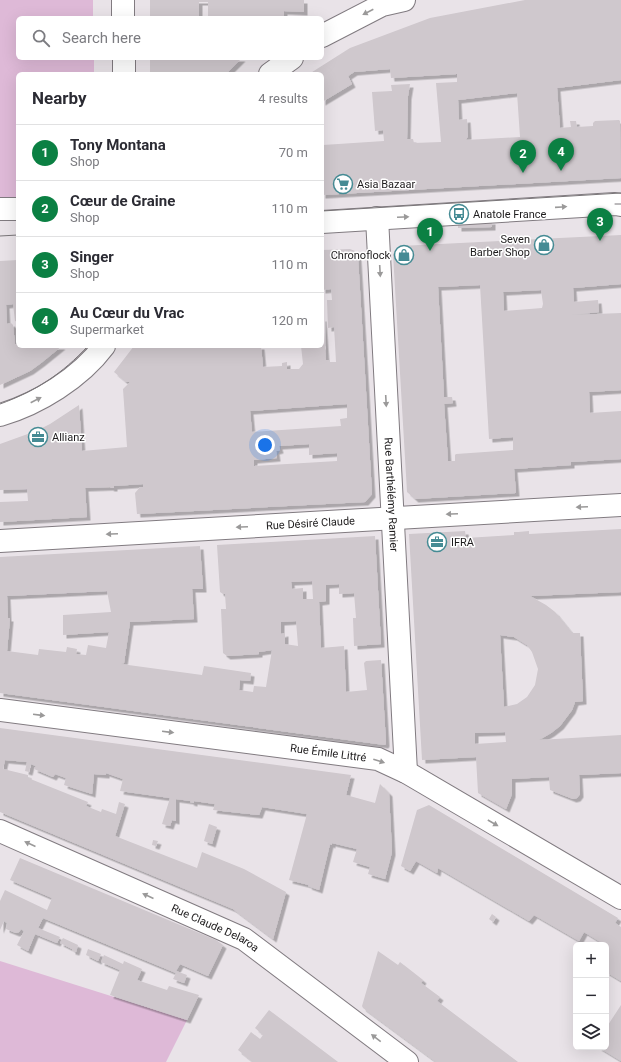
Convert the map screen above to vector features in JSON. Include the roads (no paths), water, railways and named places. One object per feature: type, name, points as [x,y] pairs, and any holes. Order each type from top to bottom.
[{"type":"street","points":[[123,0],[123,16]]},
{"type":"street","points":[[324,35],[382,5],[404,0]]},
{"type":"street","points":[[124,60],[124,72]]},
{"type":"street","points":[[273,72],[289,60]]},
{"type":"street","points":[[324,222],[618,205]]},
{"type":"street","points":[[0,209],[16,209]]},
{"type":"street","name":"Rue Barthélémy Ramier","points":[[377,218],[406,772]]},
{"type":"street","points":[[0,415],[16,411],[52,392],[78,373],[102,348]]},
{"type":"street","name":"Rue Désiré Claude","points":[[0,541],[621,505]]},
{"type":"street","name":"Rue Émile Littré","points":[[0,710],[378,759],[406,772],[621,898]]},
{"type":"street","name":"Rue Claude Delaroa","points":[[0,831],[244,939],[407,1062]]},
{"type":"tram line","points":[[324,211],[621,193]]},
{"type":"tram line","points":[[615,204],[621,204]]},
{"type":"tram line","points":[[0,236],[16,235]]},
{"type":"tram line","points":[[0,404],[48,381],[86,348]]},
{"type":"place","name":"Au Cœur du Vrac","points":[[561,171]]},
{"type":"place","name":"Cœur de Graine","points":[[523,173]]},
{"type":"place","name":"Asia Bazaar","points":[[343,184]]},
{"type":"place","name":"Anatole France","points":[[459,214]]},
{"type":"place","name":"Singer","points":[[600,241]]},
{"type":"place","name":"Seven Barber Shop","points":[[544,245]]},
{"type":"place","name":"Tony Montana","points":[[430,251]]},
{"type":"place","name":"Chronoflock","points":[[404,255]]},
{"type":"place","name":"Allianz","points":[[38,437]]},
{"type":"place","name":"IFRA","points":[[437,542]]}]
